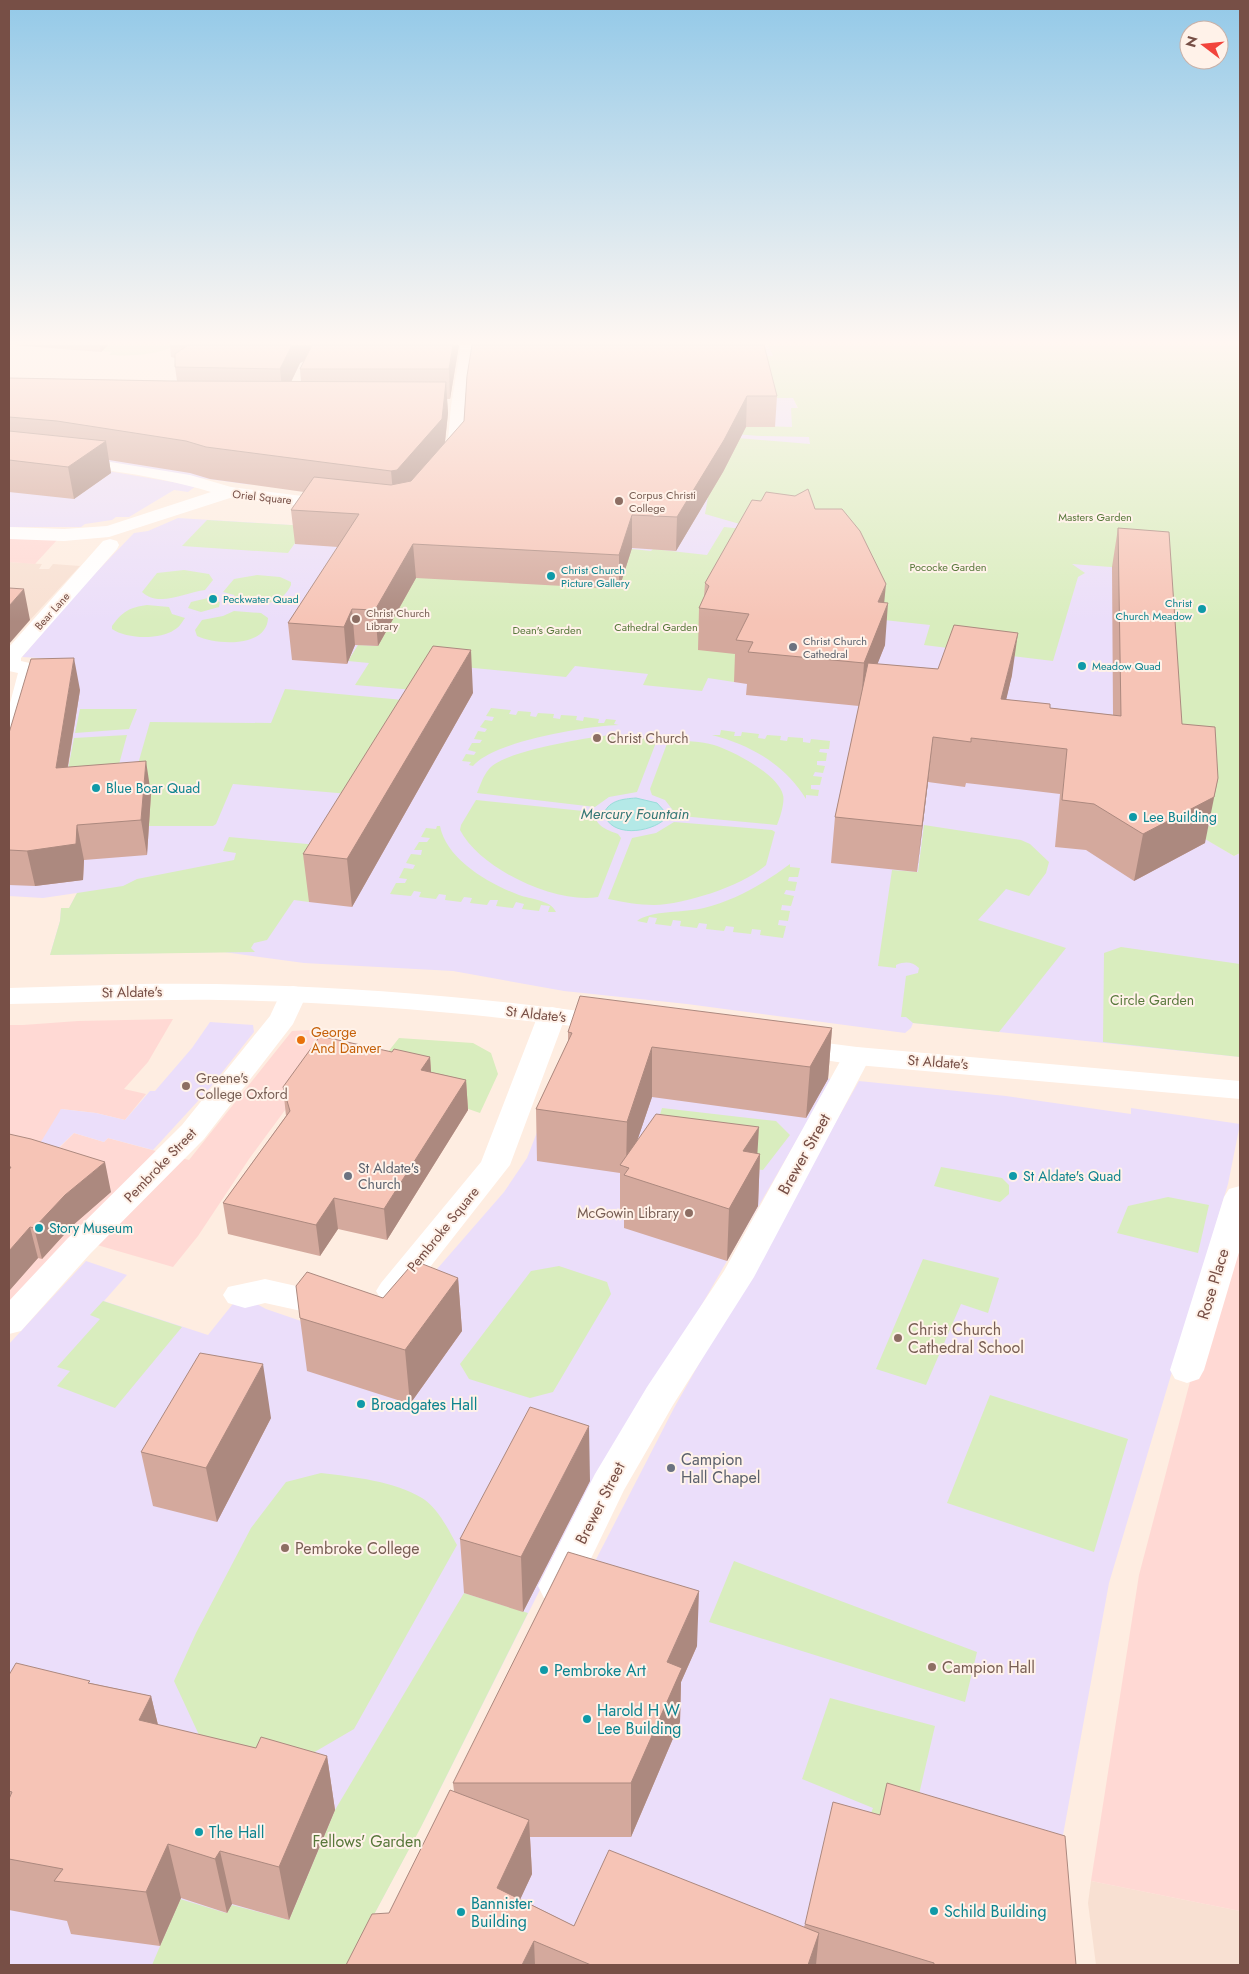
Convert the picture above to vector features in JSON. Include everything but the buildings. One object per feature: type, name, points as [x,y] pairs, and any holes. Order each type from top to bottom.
[{"type":"street","points":[[437,473],[455,452],[456,437]]},
{"type":"street","points":[[9,455],[62,459],[190,480],[229,492]]},
{"type":"street","name":"Oriel Square","points":[[9,533],[64,535],[109,530],[229,492],[356,507]]},
{"type":"street","name":"Bear Lane","points":[[9,747],[29,672],[26,668],[13,665],[10,660],[11,656],[110,545]]},
{"type":"street","name":"St Aldate's","points":[[9,996],[110,992],[293,994],[418,1002],[552,1015],[641,1027]]},
{"type":"street","name":"Pembroke Street","points":[[9,1322],[67,1259],[194,1132],[283,1018],[293,994]]},
{"type":"street","name":"Pembroke Square","points":[[240,1295],[245,1296],[265,1291],[356,1311],[382,1306],[495,1165],[552,1015]]},
{"type":"street","name":"St Aldate's","points":[[769,1044],[857,1056],[999,1067],[1240,1090]]},
{"type":"street","name":"Brewer Street","points":[[542,1618],[608,1484],[660,1396],[737,1277],[857,1056]]},
{"type":"street","name":"Rose Place","points":[[1186,1370],[1240,1197]]},
{"type":"shaded area","points":[[9,437],[111,437],[251,485],[194,477],[96,469],[196,486],[188,492],[174,490],[129,517],[116,517],[112,520],[85,524],[81,527],[9,527]]},
{"type":"shaded area","name":"Christ Church","points":[[458,437],[810,437],[1168,476],[1209,824],[1206,839],[1234,856],[1240,853],[1240,1057],[913,1023],[911,1028],[905,1033],[687,1004],[564,991],[453,971],[304,963],[224,952],[50,955],[60,921],[61,908],[69,908],[77,893],[43,898],[9,896],[9,783],[57,659],[22,657],[81,588],[134,533],[148,531],[178,518],[307,526],[378,522],[445,477]]},
{"type":"shaded area","points":[[9,538],[57,540],[35,564],[9,562]]},
{"type":"shaded area","points":[[9,562],[42,564],[39,569],[49,569],[53,564],[80,566],[30,620],[9,619]]},
{"type":"shaded area","points":[[173,1019],[148,1062],[124,1089],[146,1094],[125,1120],[96,1113],[61,1109],[53,1154],[74,1133],[104,1142],[108,1138],[189,1160],[292,1031],[310,1030],[341,1034],[249,1159],[198,1236],[173,1267],[73,1238],[9,1304],[9,1023],[10,1025],[23,1025],[78,1021]]},
{"type":"shaded area","name":"Greene's College Oxford","points":[[210,1022],[253,1025],[254,1032],[209,1089],[153,1150],[108,1138],[104,1142],[74,1133],[52,1154],[36,1150],[61,1109],[96,1113],[125,1120],[150,1091],[155,1091],[192,1048]]},
{"type":"shaded area","name":"Pembroke College","points":[[664,1056],[832,1079],[697,1313],[594,1482],[425,1819],[347,1965],[9,1965],[9,1344],[86,1261],[127,1275],[104,1301],[208,1335],[240,1295],[266,1309],[371,1345],[504,1192],[527,1158],[539,1127]]},
{"type":"shaded area","points":[[859,1081],[1006,1096],[1131,1114],[1131,1108],[1240,1124],[1228,1184],[1109,1583],[1055,1879],[1058,1965],[381,1965],[572,1606],[674,1408]]},
{"type":"shaded area","points":[[1240,1237],[1240,1911],[1091,1881],[1139,1575],[1191,1378]]},
{"type":"shaded area","points":[[1091,1881],[1240,1911],[1240,1965],[1096,1965],[1088,1903]]},
{"type":"green space","points":[[679,437],[728,437],[810,444],[809,437],[1240,437],[1240,853],[1234,856],[1205,839],[1209,824],[1174,769],[1162,571],[1072,564],[1085,573],[1078,577],[1053,661],[924,645],[930,625],[884,620],[747,656],[734,682],[708,678],[702,691],[643,685],[648,674],[575,666],[566,677],[443,665],[426,691],[355,685],[369,663],[348,661],[358,645],[378,646],[399,577],[632,549],[651,551],[653,549],[707,555],[724,527],[764,531],[705,514],[708,497],[737,444]]},
{"type":"green space","points":[[207,520],[307,526],[288,553],[182,546]]},
{"type":"green space","points":[[184,570],[209,574],[213,580],[205,590],[173,598],[156,599],[142,592],[157,573]]},
{"type":"green space","points":[[257,575],[280,577],[291,582],[291,585],[287,592],[276,601],[262,604],[239,603],[234,595],[223,592],[234,579]]},
{"type":"green space","points":[[208,598],[220,602],[219,607],[201,612],[188,608],[191,602]]},
{"type":"green space","points":[[147,605],[169,607],[172,614],[185,618],[176,629],[152,637],[126,635],[112,629],[116,621],[127,611]]},
{"type":"green space","points":[[234,611],[261,613],[268,618],[265,628],[259,635],[239,642],[216,641],[197,636],[195,630],[202,620],[223,616]]},
{"type":"green space","points":[[285,689],[414,701],[372,796],[233,784],[216,824],[213,826],[149,826],[138,764],[150,722],[271,723]]},
{"type":"green space","points":[[491,708],[511,710],[509,714],[516,715],[518,711],[531,712],[530,716],[536,717],[538,713],[554,714],[553,718],[560,719],[561,715],[577,716],[576,720],[583,721],[584,717],[599,719],[598,723],[604,723],[606,719],[616,720],[614,724],[619,725],[586,728],[542,736],[500,749],[484,757],[473,766],[469,765],[471,762],[462,761],[466,754],[474,755],[476,752],[468,750],[472,743],[480,743],[482,740],[474,739],[478,731],[485,732],[487,729],[480,727],[485,720],[492,721],[494,717],[486,716]]},
{"type":"green space","points":[[80,709],[137,709],[129,729],[75,733]]},
{"type":"green space","points":[[721,730],[735,732],[734,736],[741,736],[742,732],[759,734],[758,738],[765,739],[767,735],[781,736],[780,740],[787,741],[788,737],[803,738],[803,742],[810,743],[811,739],[830,741],[829,749],[820,749],[819,752],[827,753],[826,761],[817,761],[817,765],[825,766],[823,773],[815,772],[813,776],[822,777],[820,785],[811,785],[811,789],[819,790],[818,796],[806,795],[806,799],[788,776],[766,758],[740,744],[712,735],[720,735]]},
{"type":"green space","points":[[127,735],[112,790],[66,780],[74,738]]},
{"type":"green space","points":[[610,735],[657,740],[637,792],[609,797],[595,807],[477,793],[483,778],[497,762],[546,746]]},
{"type":"green space","points":[[668,741],[714,745],[754,764],[773,779],[783,795],[783,806],[777,825],[681,816],[675,813],[665,800],[652,795],[650,789]]},
{"type":"green space","points":[[476,800],[593,812],[599,824],[605,829],[618,834],[621,838],[598,897],[581,898],[541,889],[520,881],[484,858],[470,844],[460,830]]},
{"type":"green space","points":[[674,822],[772,830],[775,832],[766,865],[756,873],[728,887],[682,901],[648,905],[608,899],[632,838],[656,833]]},
{"type":"green space","points":[[924,825],[1021,840],[1030,844],[1049,862],[1046,873],[1029,896],[1006,889],[978,920],[1066,948],[999,1032],[913,1023],[906,1017],[901,1017],[906,976],[918,973],[919,968],[911,963],[896,965],[896,968],[878,966],[892,870],[918,872]]},
{"type":"green space","points":[[437,826],[440,826],[444,838],[451,849],[470,869],[507,890],[545,902],[550,905],[556,912],[548,912],[550,906],[541,905],[539,911],[522,909],[524,904],[516,902],[513,908],[496,906],[498,900],[490,900],[487,905],[470,903],[472,898],[464,897],[461,902],[445,900],[446,895],[439,894],[436,899],[419,897],[421,892],[414,891],[411,896],[390,894],[396,883],[405,883],[407,879],[399,878],[404,868],[413,869],[415,865],[406,863],[411,854],[421,855],[422,850],[414,850],[419,842],[427,842],[430,838],[421,837],[426,828],[436,829]]},
{"type":"green space","points":[[229,837],[341,847],[309,902],[294,900],[267,940],[254,943],[251,948],[255,952],[50,955],[60,921],[61,908],[69,908],[77,893],[123,886],[137,879],[234,860],[236,853],[223,851]]},
{"type":"green space","points":[[790,864],[790,867],[800,868],[798,877],[789,877],[788,881],[797,882],[795,891],[786,890],[784,894],[794,896],[791,906],[782,905],[781,910],[790,911],[788,921],[779,920],[778,925],[786,926],[783,938],[760,935],[761,930],[752,929],[751,934],[733,932],[734,927],[726,926],[724,931],[706,929],[707,924],[699,923],[697,928],[680,926],[681,921],[673,920],[671,926],[655,924],[657,918],[649,917],[647,923],[637,921],[651,915],[696,910],[727,901],[759,885]]},
{"type":"green space","name":"Circle Garden","points":[[1121,947],[1240,964],[1240,1057],[1103,1042],[1104,953]]},
{"type":"green space","points":[[399,1038],[473,1043],[491,1053],[498,1074],[480,1113],[370,1075]]},
{"type":"green space","points":[[662,1108],[776,1121],[790,1135],[763,1170],[669,1160],[652,1141]]},
{"type":"green space","points":[[941,1167],[1002,1178],[1009,1185],[1009,1194],[1000,1202],[934,1186]]},
{"type":"green space","points":[[1168,1197],[1209,1205],[1198,1253],[1117,1233],[1128,1206]]},
{"type":"green space","points":[[923,1259],[999,1278],[988,1313],[961,1304],[926,1385],[876,1369]]},
{"type":"green space","points":[[559,1266],[607,1282],[611,1294],[553,1392],[530,1398],[469,1379],[460,1364],[531,1271]]},
{"type":"green space","points":[[103,1301],[182,1327],[115,1408],[57,1386],[70,1371],[57,1367],[100,1319],[90,1315]]},
{"type":"green space","points":[[990,1395],[1128,1439],[1094,1552],[947,1503]]},
{"type":"green space","points":[[321,1473],[360,1478],[399,1487],[411,1492],[433,1507],[457,1545],[354,1729],[301,1760],[199,1735],[174,1681],[196,1633],[251,1528],[286,1482]]},
{"type":"green space","points":[[734,1561],[977,1652],[965,1702],[709,1622]]},
{"type":"green space","name":"Fellows' Garden","points":[[464,1593],[528,1613],[421,1827],[347,1965],[152,1965],[180,1899],[226,1913],[232,1905],[289,1920],[335,1810]]},
{"type":"green space","points":[[830,1698],[935,1726],[909,1837],[869,1818],[873,1808],[802,1779]]},
{"type":"water","name":"Mercury Fountain","points":[[636,798],[657,803],[666,813],[665,819],[650,827],[631,831],[622,830],[608,821],[604,813],[610,805],[622,800]]},
{"type":"place","name":"Corpus Christi College","points":[[619,501]]},
{"type":"place","name":"Christ Church Picture Gallery","points":[[551,576]]},
{"type":"place","name":"Peckwater Quad","points":[[213,599]]},
{"type":"place","name":"Christ Church Meadow","points":[[1202,609]]},
{"type":"place","name":"Christ Church Library","points":[[356,619]]},
{"type":"place","name":"Christ Church Cathedral","points":[[793,647]]},
{"type":"place","name":"Meadow Quad","points":[[1082,666]]},
{"type":"place","name":"Christ Church","points":[[597,738]]},
{"type":"place","name":"Blue Boar Quad","points":[[96,788]]},
{"type":"place","name":"Lee Building","points":[[1133,817]]},
{"type":"place","name":"George And Danver","points":[[301,1040]]},
{"type":"place","name":"Greene's College Oxford","points":[[186,1086]]},
{"type":"place","name":"St Aldate's Church","points":[[348,1176]]},
{"type":"place","name":"St Aldate's Quad","points":[[1013,1176]]},
{"type":"place","name":"McGowin Library","points":[[689,1213]]},
{"type":"place","name":"Story Museum","points":[[39,1228]]},
{"type":"place","name":"Christ Church Cathedral School","points":[[898,1338]]},
{"type":"place","name":"Broadgates Hall","points":[[361,1404]]},
{"type":"place","name":"Campion Hall Chapel","points":[[671,1468]]},
{"type":"place","name":"Pembroke College","points":[[285,1548]]},
{"type":"place","name":"Campion Hall","points":[[932,1667]]},
{"type":"place","name":"Pembroke Art","points":[[544,1670]]},
{"type":"place","name":"Harold H W Lee Building","points":[[587,1719]]},
{"type":"place","name":"The Hall","points":[[199,1832]]},
{"type":"place","name":"Schild Building","points":[[934,1911]]},
{"type":"place","name":"Bannister Building","points":[[461,1912]]},
{"type":"park label","name":"Masters Garden","points":[[1095,517]]},
{"type":"park label","name":"Pococke Garden","points":[[948,567]]},
{"type":"park label","name":"Cathedral Garden","points":[[656,627]]},
{"type":"park label","name":"Dean's Garden","points":[[547,630]]}]
